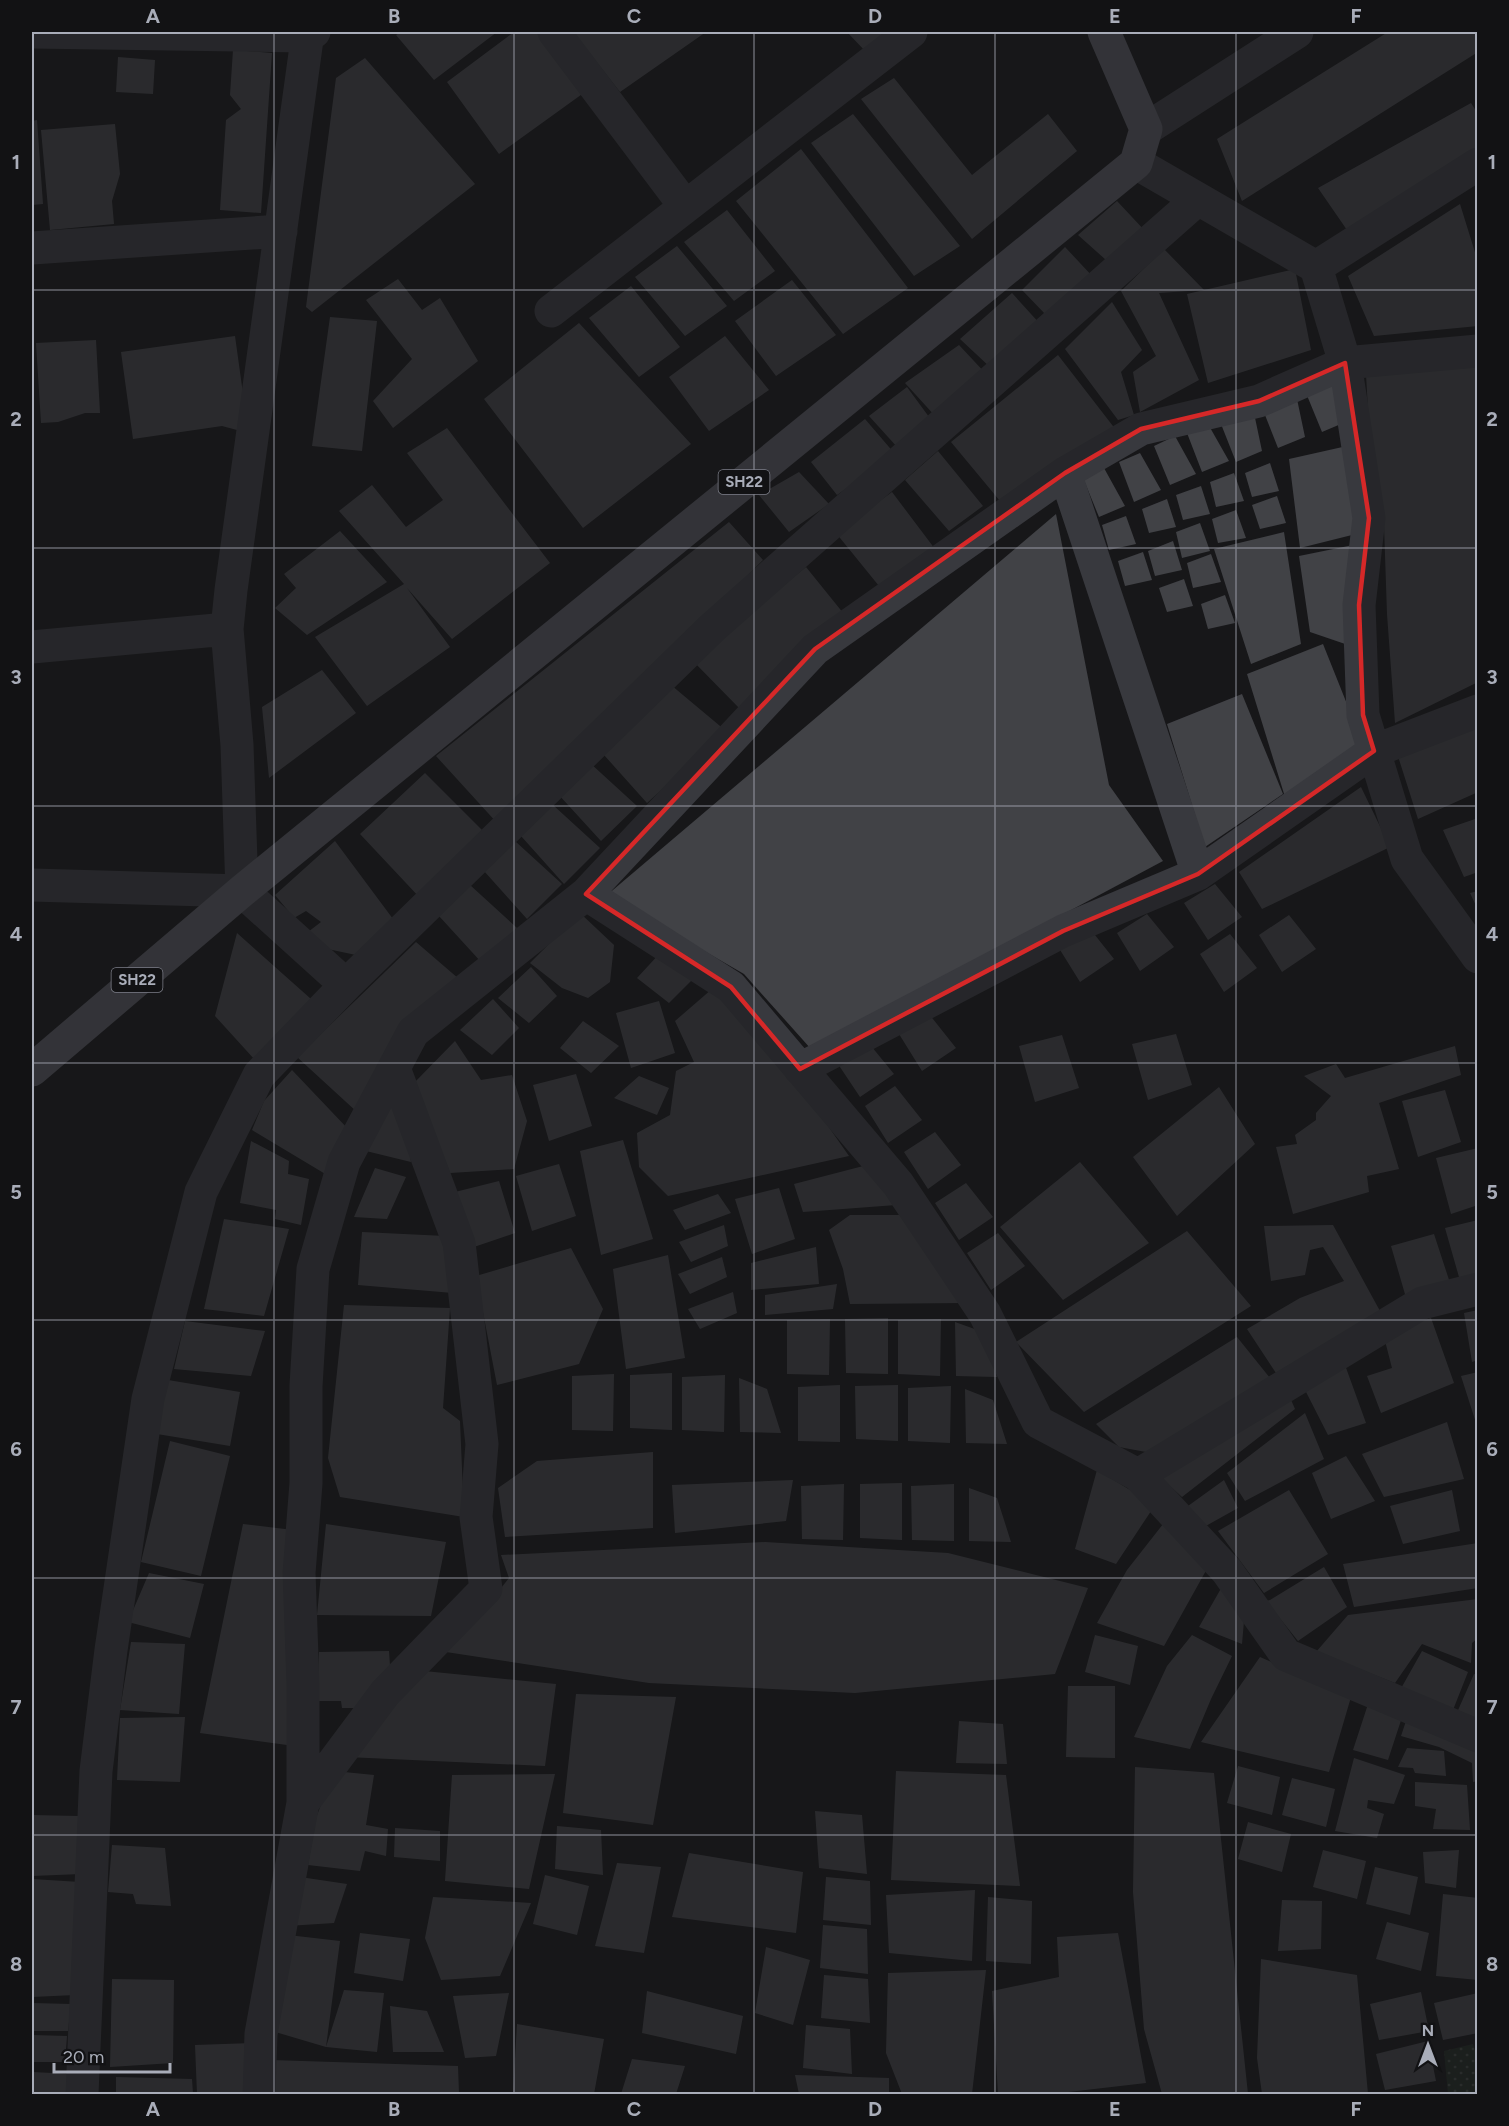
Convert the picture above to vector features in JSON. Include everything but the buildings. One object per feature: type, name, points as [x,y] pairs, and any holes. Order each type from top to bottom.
[{"type":"main road","points":[[1104,32],[1146,129],[1136,163]]},
{"type":"main road","name":"SH22","points":[[32,1070],[242,891],[1136,163]]},
{"type":"street","points":[[32,32],[310,33],[227,629],[237,745],[242,891]]},
{"type":"street","points":[[554,32],[685,206]]},
{"type":"street","points":[[551,310],[911,32]]},
{"type":"street","points":[[1146,129],[1297,32]]},
{"type":"street","points":[[1136,163],[1316,267],[1346,363],[1369,518],[1359,604],[1363,714],[1407,859],[1478,957]]},
{"type":"street","points":[[1316,267],[1478,164]]},
{"type":"street","points":[[82,2094],[96,1771],[111,1650],[148,1399],[201,1192],[259,1075],[346,985],[712,628],[1198,199]]},
{"type":"street","points":[[32,248],[281,231]]},
{"type":"street","points":[[259,2094],[261,2034],[303,1803],[303,1686],[299,1573],[306,1483],[306,1386],[313,1269],[344,1162],[414,1032],[586,894],[815,649],[1065,473],[1141,429],[1259,401],[1346,363],[1478,351]]},
{"type":"street","points":[[1065,473],[1198,874]]},
{"type":"street","points":[[32,647],[227,629]]},
{"type":"street","points":[[801,1069],[1063,931],[1198,874],[1374,751],[1478,711]]},
{"type":"street","points":[[32,885],[242,891],[346,985]]},
{"type":"street","points":[[586,894],[731,987],[904,1193],[985,1314],[1038,1422],[1138,1475],[1227,1571],[1286,1655],[1478,1736]]},
{"type":"street","points":[[303,1803],[386,1693],[486,1589],[476,1517],[482,1444],[459,1243],[394,1068]]},
{"type":"street","points":[[1138,1475],[1422,1303],[1478,1289]]},
{"type":"highlighted area","points":[[1345,363],[1369,518],[1359,605],[1363,715],[1374,751],[1198,874],[1063,931],[800,1069],[731,987],[586,894],[815,649],[1065,473],[1141,429],[1259,401]]},
{"type":"shaded area","points":[[1473,2044],[1477,2058],[1477,2094],[1448,2094],[1444,2051]]}]
